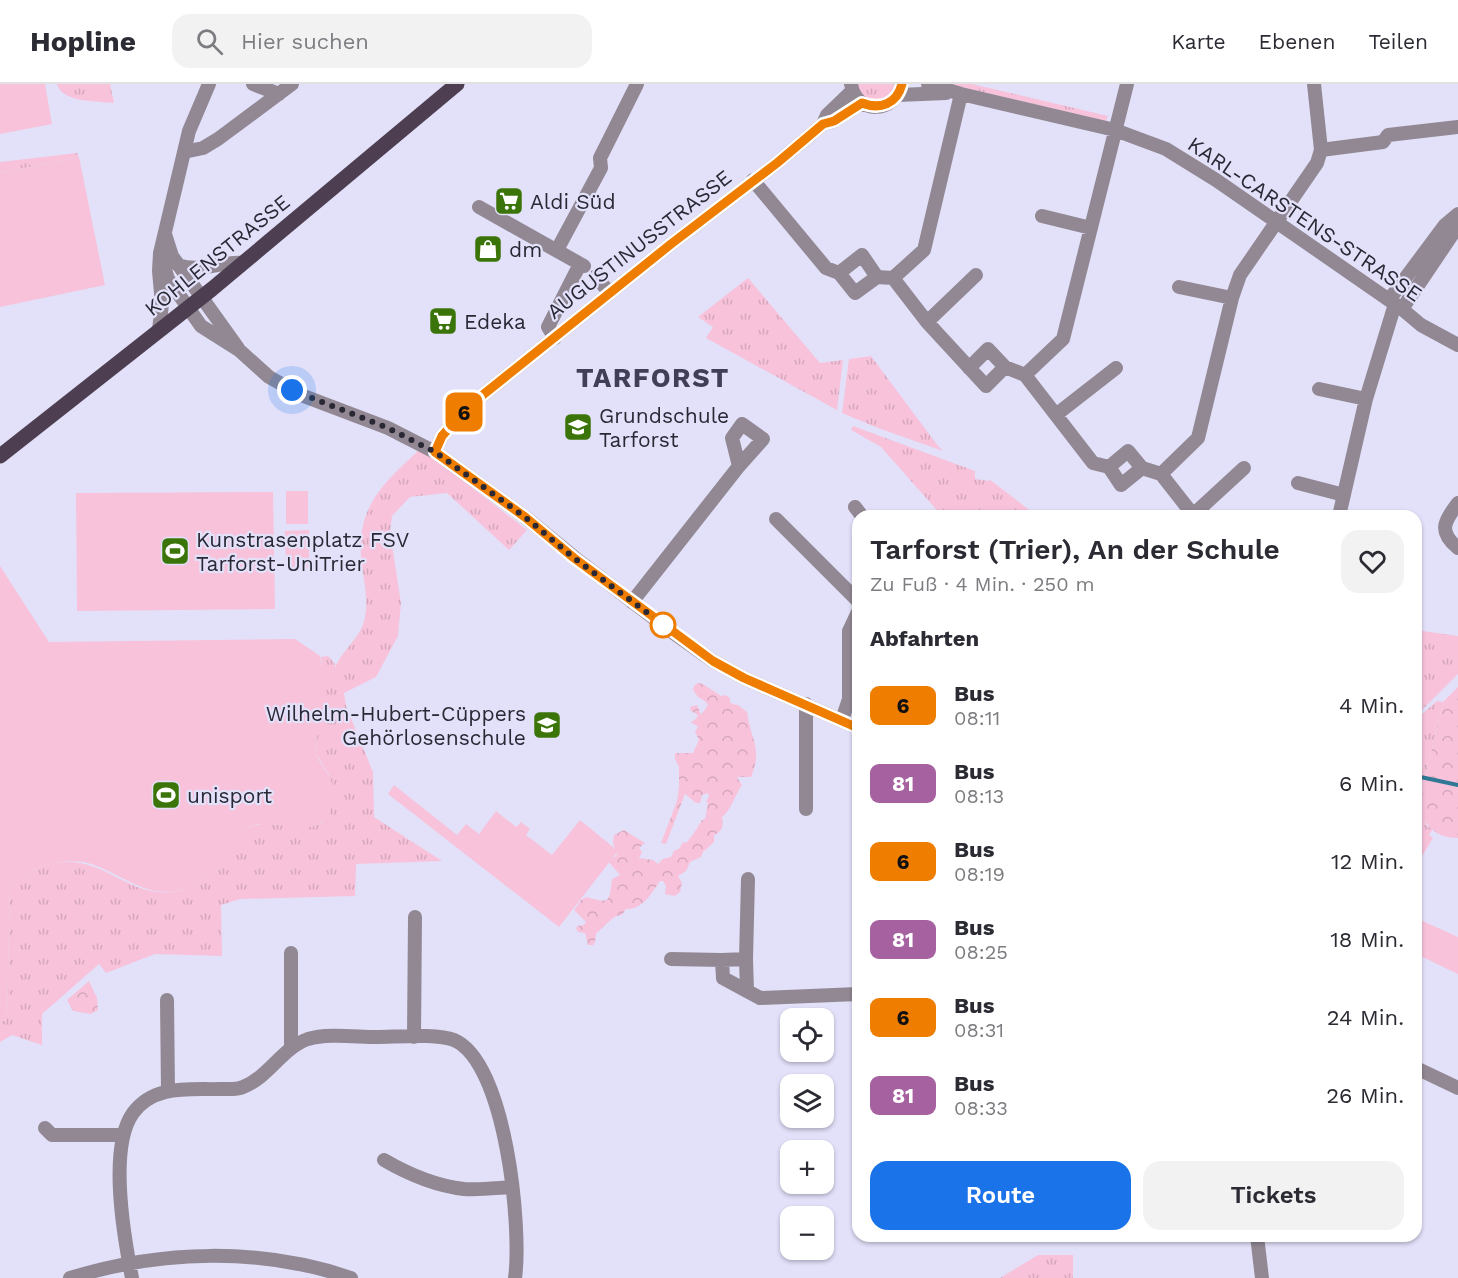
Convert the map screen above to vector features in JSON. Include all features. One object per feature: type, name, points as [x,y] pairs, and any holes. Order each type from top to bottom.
[{"type":"main road","name":"KOHLENSTRASSE","points":[[0,456],[188,308],[457,84]]},
{"type":"street","points":[[159,330],[162,304],[160,253],[189,130],[209,84]]},
{"type":"street","points":[[253,84],[279,94]]},
{"type":"street","points":[[184,152],[202,148],[218,139],[292,84]]},
{"type":"street","points":[[557,250],[601,168],[600,158],[637,84]]},
{"type":"street","name":"KARL-CARSTENS-STRASSE","points":[[928,84],[1115,130],[1146,141],[1182,158],[1395,304],[1421,325],[1458,345]]},
{"type":"street","points":[[1025,375],[1063,339],[1127,84]]},
{"type":"street","points":[[1161,474],[1198,438],[1232,298],[1240,275],[1317,163],[1322,150],[1314,84]]},
{"type":"street","points":[[852,88],[862,103]]},
{"type":"street","name":"AUGUSTINUSSTRASSE","points":[[823,124],[827,116],[852,88]]},
{"type":"street","name":"KARL-CARSTENS-STRASSE","points":[[862,103],[879,107],[888,104],[900,89],[959,93]]},
{"type":"street","points":[[753,180],[826,268],[839,273],[855,293],[877,277],[893,278],[924,250],[959,93]]},
{"type":"street","name":"AUGUSTINUSSTRASSE","points":[[435,452],[442,436],[469,406],[823,124],[834,121],[862,103]]},
{"type":"street","points":[[1322,150],[1383,142],[1388,135],[1458,127]]},
{"type":"street","points":[[479,207],[582,265],[548,327],[555,338]]},
{"type":"street","points":[[1340,510],[1366,399],[1395,304],[1444,225],[1458,214]]},
{"type":"street","points":[[1042,216],[1091,228]]},
{"type":"street","points":[[1395,304],[1458,226]]},
{"type":"street","points":[[165,233],[172,256],[239,350]]},
{"type":"street","points":[[160,253],[168,279],[201,326],[239,350],[269,377],[286,387],[388,428],[435,452],[525,517],[574,558],[691,646],[730,670],[852,725]]},
{"type":"street","points":[[839,273],[862,255],[877,277]]},
{"type":"street","points":[[178,265],[201,269],[228,262],[243,262]]},
{"type":"street","points":[[927,322],[976,275]]},
{"type":"street","points":[[596,276],[607,290]]},
{"type":"street","points":[[893,278],[927,322],[986,386],[1005,367]]},
{"type":"street","points":[[1179,287],[1232,298]]},
{"type":"street","points":[[969,368],[988,349],[1005,367],[1025,375],[1093,463],[1109,467],[1121,485],[1142,468]]},
{"type":"street","points":[[1057,414],[1116,368]]},
{"type":"street","points":[[1319,389],[1366,399]]},
{"type":"street","points":[[1109,467],[1128,452],[1142,468],[1161,474],[1189,510]]},
{"type":"street","points":[[632,602],[739,466]]},
{"type":"street","points":[[1198,510],[1244,468]]},
{"type":"street","points":[[1298,483],[1344,495]]},
{"type":"street","points":[[1458,503],[1444,526],[1449,540],[1458,548]]},
{"type":"street","points":[[776,519],[852,595]]},
{"type":"street","points":[[842,720],[849,699],[849,631],[852,625]]},
{"type":"street","points":[[806,704],[806,809]]},
{"type":"street","points":[[747,991],[748,879]]},
{"type":"street","points":[[414,1037],[415,917]]},
{"type":"street","points":[[291,953],[291,1048]]},
{"type":"street","points":[[671,959],[746,959]]},
{"type":"street","points":[[722,960],[723,978],[760,998],[852,994]]},
{"type":"street","points":[[167,1000],[168,1090]]},
{"type":"street","points":[[131,1271],[120,1188],[123,1135],[141,1102],[168,1090],[242,1088],[261,1077],[291,1048],[319,1037],[414,1037],[454,1040],[469,1051],[484,1072],[498,1112],[512,1187],[516,1224],[515,1278]]},
{"type":"street","points":[[1422,1071],[1458,1088]]},
{"type":"street","points":[[45,1128],[52,1135],[123,1135]]},
{"type":"street","points":[[384,1160],[410,1173],[450,1186],[472,1189],[512,1187]]},
{"type":"street","points":[[1258,1242],[1262,1278]]},
{"type":"street","points":[[70,1278],[131,1271],[199,1257],[242,1257],[308,1266],[351,1278]]},
{"type":"green space","points":[[0,84],[45,84],[52,124],[0,134]]},
{"type":"green space","points":[[57,84],[110,84],[114,103],[73,98],[60,90]]},
{"type":"green space","points":[[857,84],[896,84],[887,97],[876,101],[865,97]]},
{"type":"green space","points":[[947,84],[972,84],[1108,116],[1106,121]]},
{"type":"green space","points":[[77,153],[79,157],[0,173],[0,162]]},
{"type":"green space","points":[[79,157],[105,285],[0,307],[0,173]]},
{"type":"green space","points":[[748,278],[820,363],[843,360],[837,410],[706,338],[713,327],[698,317]]},
{"type":"green space","points":[[871,356],[943,451],[842,413],[849,359]]},
{"type":"green space","points":[[853,426],[975,471],[975,479],[989,481],[989,479],[1029,510],[937,510],[881,447],[851,430]]},
{"type":"green space","points":[[419,450],[444,466],[527,530],[509,550],[447,493],[410,497],[392,516],[390,532],[401,603],[398,636],[376,677],[344,693],[346,706],[373,772],[374,817],[442,861],[356,864],[355,896],[240,899],[221,905],[222,956],[155,954],[106,973],[99,964],[42,1014],[42,1045],[12,1035],[0,1042],[0,1021],[7,1020],[10,884],[44,865],[69,862],[100,869],[141,888],[155,892],[172,892],[188,888],[200,881],[230,842],[250,827],[268,824],[304,827],[322,823],[329,775],[316,754],[315,745],[318,731],[326,717],[321,657],[328,656],[335,664],[335,668],[360,631],[366,609],[361,554],[364,521],[369,507],[385,483]]},
{"type":"green space","points":[[286,491],[308,491],[308,524],[286,524]]},
{"type":"green space","name":"Kunstrasenplatz FSV Tarforst-UniTrier","points":[[273,492],[275,609],[77,611],[76,493]]},
{"type":"green space","points":[[309,530],[309,568],[286,569],[285,531]]},
{"type":"green space","name":"unisport","points":[[0,566],[49,642],[295,639],[320,656],[326,708],[325,719],[315,745],[316,753],[331,779],[333,797],[329,814],[317,825],[300,828],[257,824],[249,827],[232,841],[205,877],[185,889],[159,892],[147,889],[103,868],[76,861],[44,865],[10,884],[7,1020],[0,1021]]},
{"type":"green space","points":[[1422,631],[1458,636],[1458,674],[1422,710]]},
{"type":"green space","points":[[698,683],[721,696],[725,695],[730,698],[732,704],[738,705],[747,712],[756,751],[751,777],[737,777],[742,785],[728,811],[722,817],[722,828],[714,835],[714,842],[701,857],[690,862],[686,871],[678,876],[682,883],[680,892],[675,896],[665,894],[666,886],[663,881],[660,881],[642,904],[626,909],[622,915],[611,919],[596,933],[593,945],[588,945],[585,933],[578,932],[576,928],[586,922],[574,910],[586,897],[604,900],[609,897],[612,879],[620,875],[608,861],[617,855],[613,843],[614,835],[624,830],[645,843],[639,848],[642,852],[639,858],[653,860],[658,864],[663,859],[671,857],[682,843],[687,842],[705,819],[708,793],[702,795],[700,803],[696,803],[685,794],[666,844],[661,843],[677,801],[679,767],[675,753],[693,753],[699,740],[695,731],[698,727],[691,722],[698,715],[691,711],[690,707],[697,705],[701,715],[708,705],[693,690]]},
{"type":"green space","points":[[1458,687],[1458,838],[1441,835],[1429,827],[1422,816],[1422,790],[1443,702]]},
{"type":"green space","points":[[1437,701],[1443,702],[1422,790],[1422,714]]},
{"type":"green space","points":[[394,785],[457,835],[466,824],[479,834],[496,811],[516,827],[521,822],[530,829],[526,835],[552,855],[580,820],[618,851],[559,927],[388,794]]},
{"type":"green space","points":[[1422,790],[1426,825],[1433,829],[1429,835],[1433,838],[1422,856]]},
{"type":"green space","points":[[1422,921],[1458,937],[1458,974],[1422,957]]},
{"type":"green space","points":[[89,981],[97,998],[98,1010],[91,1014],[73,1011],[67,1000]]},
{"type":"green space","points":[[1038,1255],[1073,1255],[1073,1278],[1000,1278]]},
{"type":"waterway","points":[[1422,777],[1458,785]]},
{"type":"bus line","name":"6","points":[[852,725],[744,678],[713,661],[574,558],[525,517],[435,452],[442,436],[469,406],[671,244],[777,163],[823,124],[834,121],[862,103],[879,107],[888,104],[896,99],[902,84]]},
{"type":"place","name":"Aldi Süd","points":[[509,201]]},
{"type":"place","name":"dm","points":[[488,249]]},
{"type":"place","name":"Edeka","points":[[443,321]]},
{"type":"place","name":"Grundschule Tarforst","points":[[578,427]]},
{"type":"place","name":"Kunstrasenplatz FSV Tarforst-UniTrier","points":[[175,551]]},
{"type":"place","name":"Wilhelm-Hubert-Cüppers Gehörlosenschule","points":[[547,725]]},
{"type":"place","name":"unisport","points":[[166,795]]},
{"type":"district","name":"TARFORST","points":[[653,378]]},
{"type":"route","points":[[292,390],[388,428],[435,452],[525,517],[574,558],[665,626],[663,625]]}]
